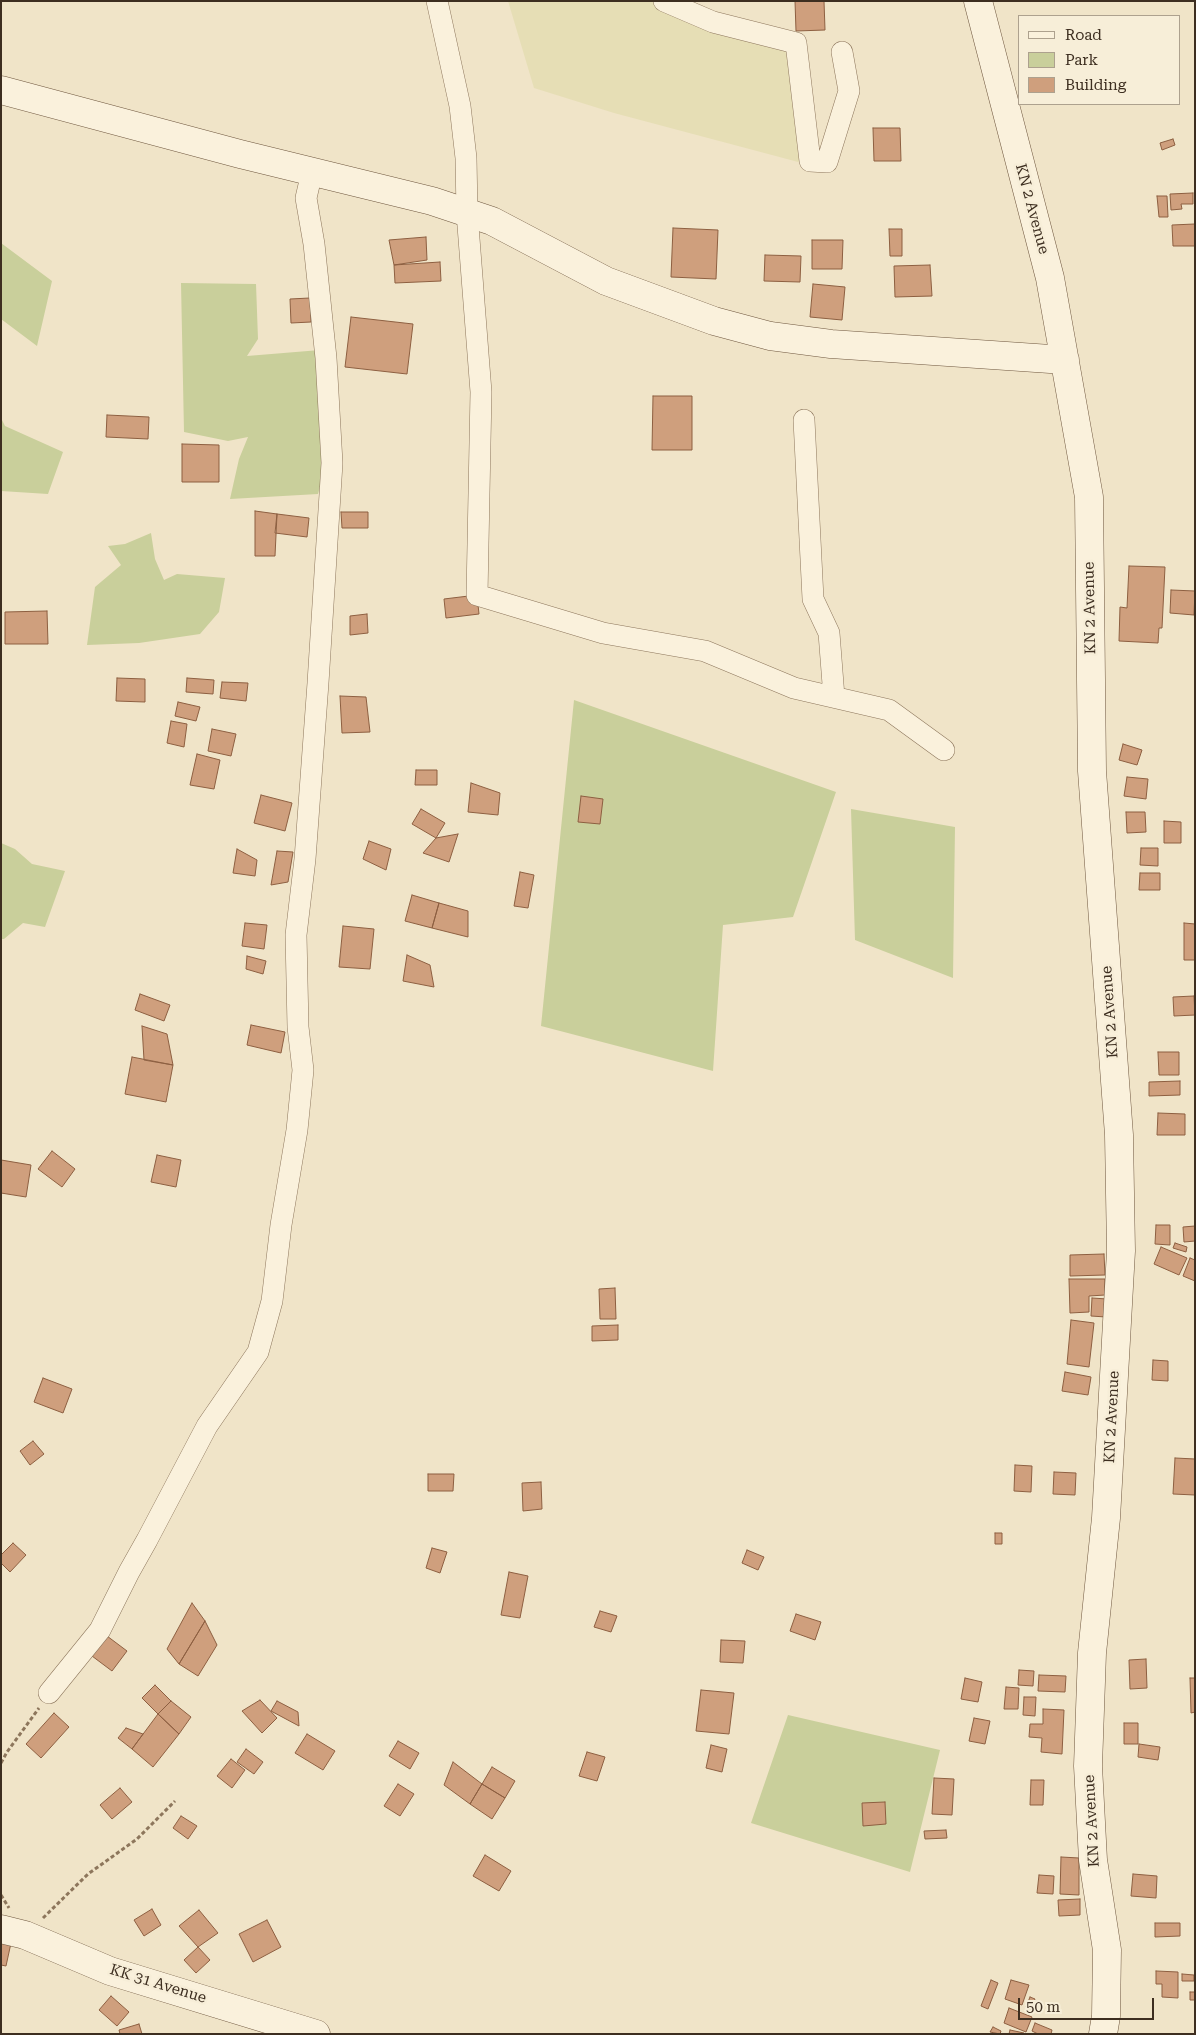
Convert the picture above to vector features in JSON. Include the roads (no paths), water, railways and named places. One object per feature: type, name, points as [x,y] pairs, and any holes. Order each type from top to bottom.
[{"type":"main road","name":"KN 2 Avenue","points":[[978,1],[1050,278],[1089,497],[1092,771],[1119,1135],[1121,1251],[1106,1518],[1092,1654],[1088,1766],[1093,1860],[1107,1950],[1106,2016],[1103,2034]]},
{"type":"main road","points":[[1,90],[312,172],[432,201],[492,221],[606,281],[714,321],[770,336],[831,344],[1065,360]]},
{"type":"main road","name":"KK 31 Avenue","points":[[13,1932],[110,1970],[316,2034]]},
{"type":"street","points":[[437,1],[460,106],[466,158],[467,213],[481,392],[477,595],[603,633],[705,651],[794,688],[889,710],[944,750]]},
{"type":"street","points":[[664,1],[713,22],[796,43],[810,161],[827,162],[849,91],[842,52]]},
{"type":"street","points":[[49,1693],[100,1630],[207,1426],[258,1352],[272,1301],[281,1225],[297,1130],[303,1070],[298,1027],[296,935],[305,859],[314,742],[332,463],[326,358],[314,244],[306,198],[312,172]]},
{"type":"street","points":[[804,420],[813,599],[829,633],[834,697]]}]
